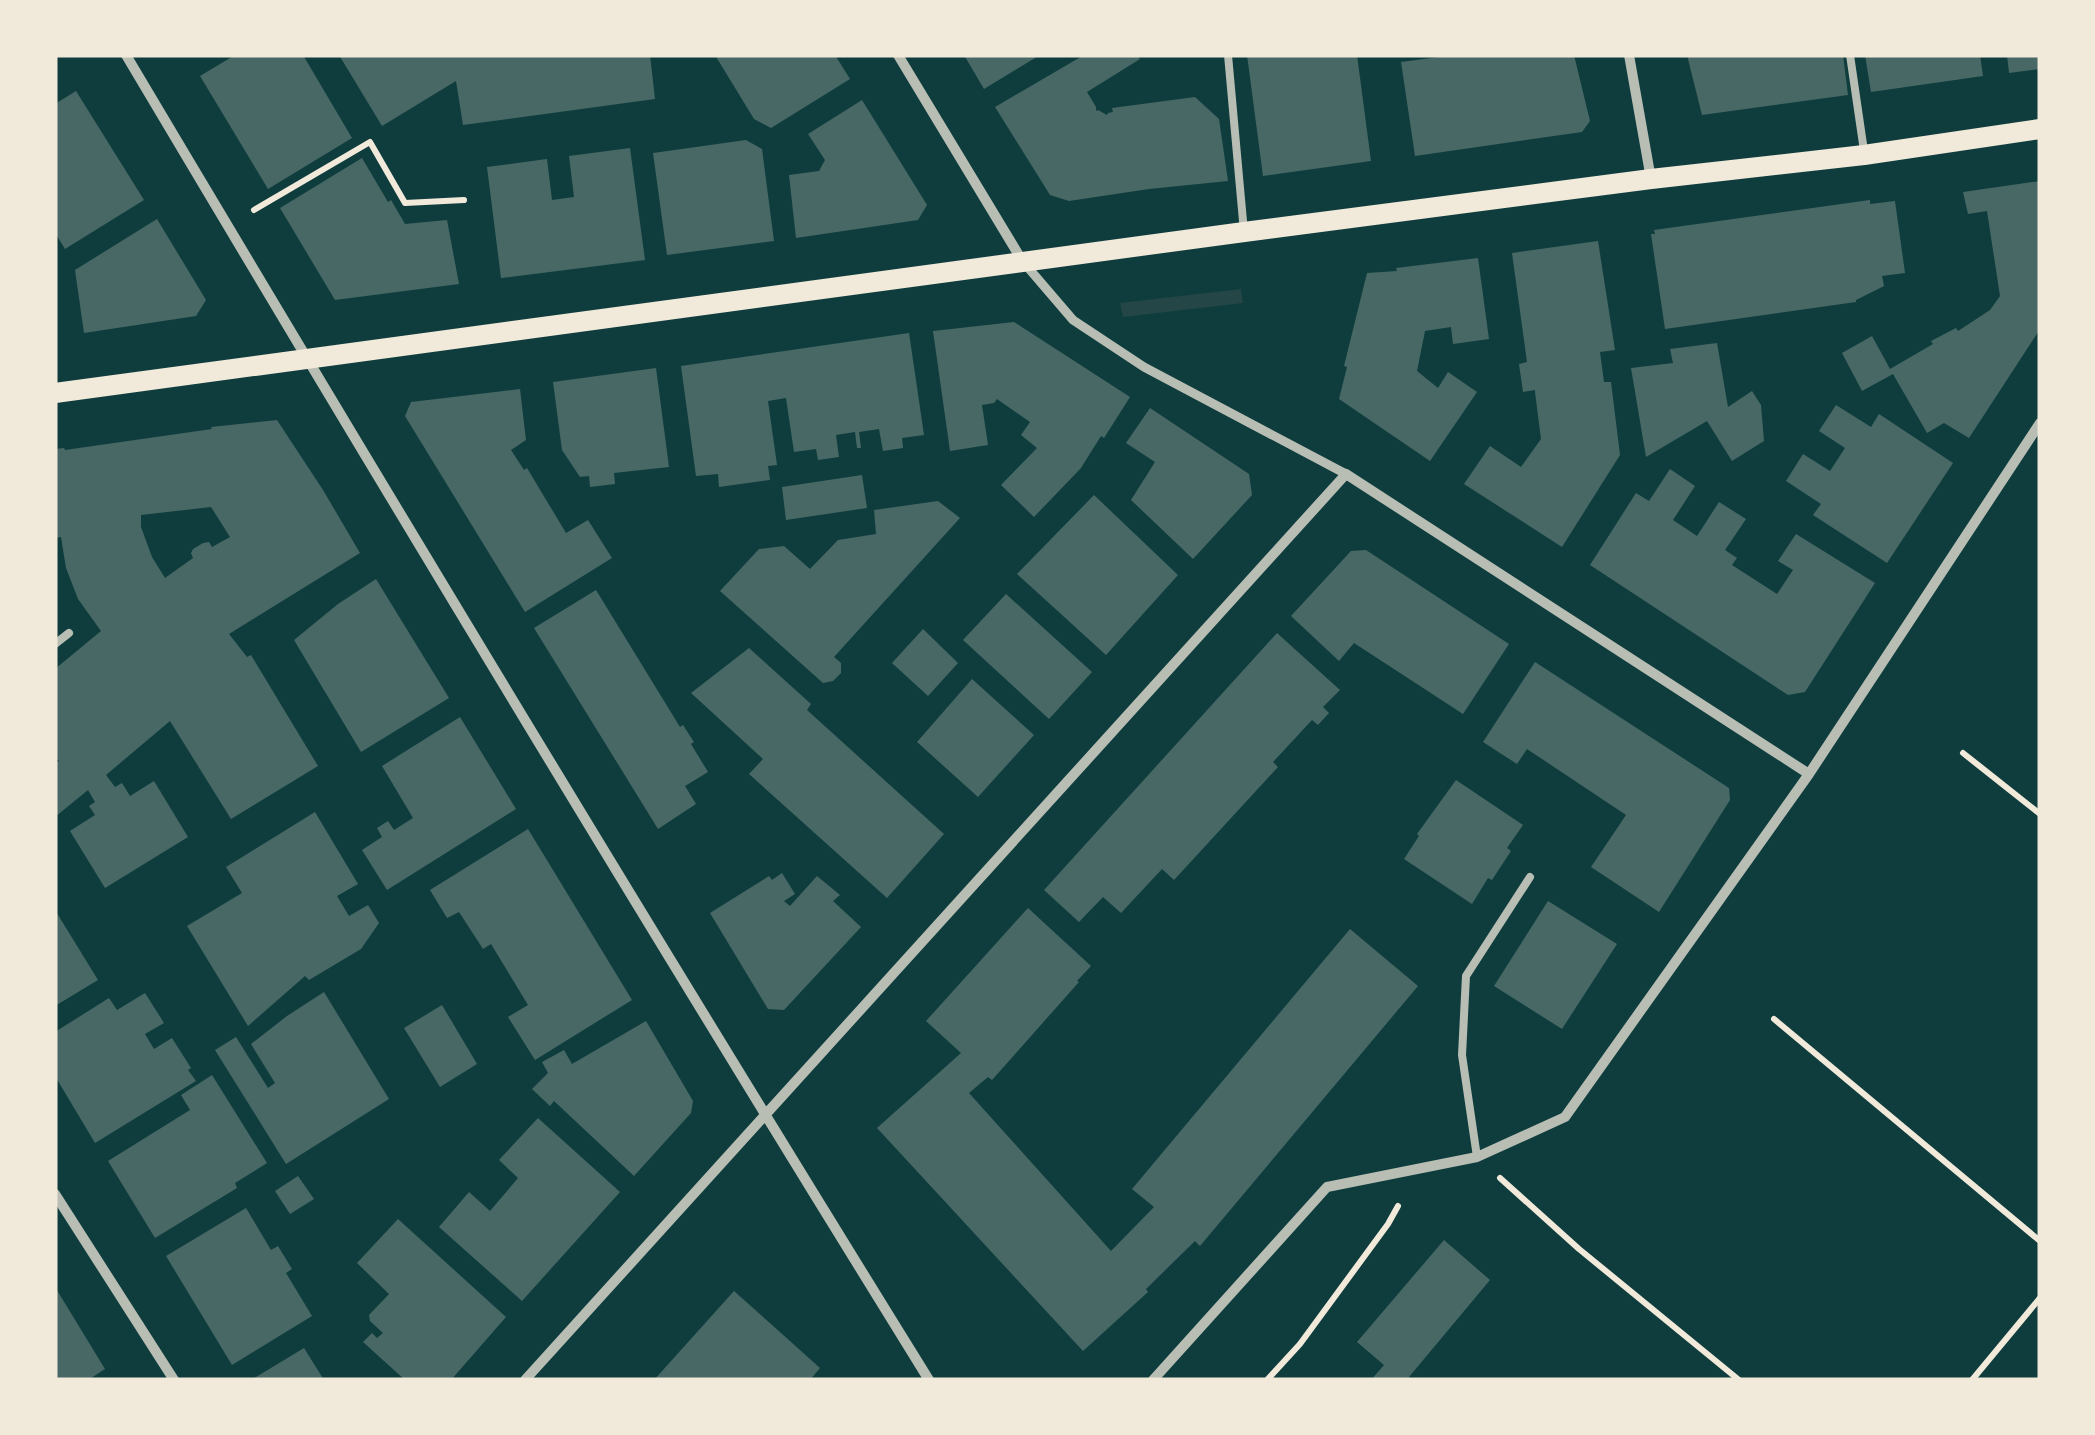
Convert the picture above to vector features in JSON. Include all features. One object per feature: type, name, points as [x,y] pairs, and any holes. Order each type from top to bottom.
[{"type":"main road","points":[[55,392],[2040,129]]},
{"type":"street","points":[[126,55],[764,1115],[929,1380]]},
{"type":"street","points":[[898,55],[1023,262],[1073,320],[1144,367],[1346,474],[1809,774]]},
{"type":"street","points":[[1630,55],[1651,178]]},
{"type":"street","points":[[1153,1380],[1327,1187],[1477,1157],[1565,1117],[1809,774],[2040,423]]},
{"type":"street","points":[[525,1380],[1346,474]]},
{"type":"street","points":[[55,1194],[174,1380]]},
{"type":"lane","points":[[1228,55],[1244,232]]},
{"type":"lane","points":[[1850,55],[1864,155]]},
{"type":"lane","points":[[55,644],[70,633]]},
{"type":"lane","points":[[1477,1157],[1462,1055],[1466,976],[1530,876]]},
{"type":"path","points":[[227,226],[370,142],[405,203],[464,200]]},
{"type":"path","points":[[1962,753],[2040,814]]},
{"type":"path","points":[[1774,1018],[2040,1242]]},
{"type":"path","points":[[1477,1157],[1579,1249],[1739,1380]]},
{"type":"path","points":[[1267,1380],[1300,1344],[1425,1168]]},
{"type":"path","points":[[1972,1380],[2040,1298]]},
{"type":"shaded area","points":[[1241,289],[1243,303],[1123,317],[1120,303]]},
{"type":"building","points":[[235,55],[303,55],[352,138],[268,189],[200,76]]},
{"type":"building","points":[[339,55],[650,55],[655,99],[463,125],[456,81],[382,126]]},
{"type":"building","points":[[715,55],[835,55],[850,79],[771,128],[754,119]]},
{"type":"building","points":[[964,55],[1040,55],[984,89]]},
{"type":"building","points":[[1084,55],[1137,55],[1140,59],[1087,92],[1096,111],[1107,115],[1113,112],[1112,108],[1195,97],[1219,119],[1228,181],[1069,201],[1050,195],[995,107]]},
{"type":"building","points":[[1247,55],[1357,55],[1371,161],[1263,176]]},
{"type":"building","points":[[1454,55],[1574,55],[1590,121],[1582,132],[1415,156],[1401,62]]},
{"type":"building","points":[[1687,55],[1843,55],[1848,95],[1702,115]]},
{"type":"building","points":[[1865,55],[1980,55],[1983,76],[1871,92]]},
{"type":"building","points":[[2007,55],[2040,55],[2040,69],[2009,73]]},
{"type":"building","points":[[76,91],[144,200],[65,249],[55,237],[55,104]]},
{"type":"building","points":[[862,100],[927,205],[918,220],[796,238],[789,175],[819,171],[825,160],[808,134]]},
{"type":"building","points":[[746,140],[762,149],[774,241],[667,255],[653,153]]},
{"type":"building","points":[[630,148],[645,260],[501,278],[487,167],[547,159],[552,200],[574,197],[569,156]]},
{"type":"building","points":[[362,158],[405,224],[447,220],[459,284],[335,300],[280,208]]},
{"type":"building","points":[[2040,181],[2040,329],[1969,438],[1944,423],[1927,433],[1893,374],[1862,391],[1842,353],[1872,336],[1890,369],[1933,344],[1931,341],[1956,328],[1958,331],[1990,310],[2000,296],[1987,211],[1968,214],[1963,192]]},
{"type":"building","points":[[1870,200],[1870,204],[1895,201],[1905,273],[1882,276],[1884,286],[1856,302],[1665,329],[1651,234],[1655,234],[1654,230]]},
{"type":"building","points":[[157,219],[206,300],[196,316],[84,333],[75,270]]},
{"type":"building","points":[[1598,241],[1615,350],[1600,352],[1604,382],[1611,382],[1620,455],[1562,547],[1464,484],[1490,446],[1521,467],[1541,439],[1535,390],[1523,392],[1519,364],[1527,362],[1512,253]]},
{"type":"building","points":[[1478,258],[1489,339],[1453,344],[1451,327],[1425,331],[1417,371],[1438,388],[1448,372],[1477,392],[1430,461],[1339,399],[1347,367],[1344,366],[1367,273]]},
{"type":"building","points":[[1014,322],[1130,397],[1081,468],[1034,517],[1001,485],[1037,448],[1021,435],[1030,422],[997,399],[982,405],[988,445],[950,451],[933,331]]},
{"type":"building","points":[[909,333],[924,435],[902,438],[903,448],[883,451],[879,429],[859,432],[861,448],[857,448],[855,432],[836,435],[839,457],[818,460],[816,449],[794,452],[786,398],[768,401],[777,465],[768,466],[770,480],[719,487],[718,474],[696,476],[681,366]]},
{"type":"building","points":[[1717,343],[1728,407],[1752,391],[1761,405],[1764,441],[1732,461],[1707,421],[1646,457],[1631,368],[1673,363],[1670,349]]},
{"type":"building","points":[[656,368],[669,467],[614,473],[615,484],[590,487],[589,476],[580,477],[562,450],[553,382]]},
{"type":"building","points":[[520,389],[526,440],[511,450],[524,470],[527,468],[566,533],[588,520],[612,558],[525,612],[405,416],[411,402]]},
{"type":"building","points":[[1836,405],[1871,427],[1879,414],[1953,463],[1887,563],[1813,515],[1821,504],[1786,481],[1803,454],[1830,471],[1845,448],[1819,431]]},
{"type":"building","points":[[1150,408],[1249,474],[1252,495],[1193,559],[1131,500],[1155,462],[1126,443]]},
{"type":"building","points":[[277,420],[360,553],[229,634],[247,657],[251,655],[318,766],[231,819],[170,721],[106,775],[115,787],[122,783],[130,796],[154,781],[188,837],[105,888],[70,831],[95,815],[89,806],[95,802],[88,790],[55,817],[55,764],[59,761],[55,757],[55,669],[101,631],[78,599],[66,568],[61,537],[55,538],[55,449]],"holes":[[[211,507],[230,537],[212,547],[209,542],[193,549],[193,558],[165,578],[152,557],[141,527],[141,515]]]},
{"type":"building","points":[[1670,469],[1695,486],[1673,520],[1697,536],[1719,502],[1746,519],[1725,550],[1737,558],[1732,565],[1777,594],[1793,570],[1778,561],[1796,534],[1875,583],[1805,692],[1788,695],[1590,565],[1636,493],[1649,501]]},
{"type":"building","points":[[862,475],[867,508],[786,520],[782,487]]},
{"type":"building","points":[[1094,495],[1178,575],[1106,655],[1017,574]]},
{"type":"building","points":[[938,501],[960,518],[834,657],[841,663],[841,673],[833,681],[823,683],[720,591],[759,549],[784,546],[810,569],[838,540],[876,534],[874,510]]},
{"type":"building","points":[[1366,550],[1509,644],[1463,714],[1354,643],[1339,661],[1291,616],[1351,551]]},
{"type":"building","points":[[376,579],[449,698],[361,752],[294,640]]},
{"type":"building","points":[[596,590],[680,727],[683,725],[694,742],[691,744],[708,772],[685,786],[696,804],[658,829],[534,628]]},
{"type":"building","points":[[1006,594],[1092,672],[1049,719],[963,640]]},
{"type":"building","points":[[923,629],[958,663],[928,696],[892,663]]},
{"type":"building","points":[[1277,633],[1340,690],[1323,707],[1329,713],[1318,725],[1312,720],[1273,762],[1278,767],[1174,880],[1162,869],[1121,913],[1103,897],[1079,922],[1044,890]]},
{"type":"building","points":[[749,648],[811,704],[807,710],[944,834],[887,898],[749,774],[763,759],[691,693]]},
{"type":"building","points":[[1535,662],[1729,788],[1730,800],[1659,912],[1591,867],[1626,815],[1527,749],[1517,764],[1483,742]]},
{"type":"building","points":[[972,679],[1034,735],[978,797],[917,742]]},
{"type":"building","points":[[460,717],[516,809],[387,890],[362,850],[382,837],[377,828],[388,821],[394,830],[413,818],[382,766]]},
{"type":"building","points":[[1456,780],[1523,825],[1507,848],[1511,851],[1472,904],[1404,859]]},
{"type":"building","points":[[315,812],[358,884],[337,896],[349,916],[368,905],[379,923],[361,949],[309,980],[305,976],[248,1026],[187,926],[242,893],[226,867]]},
{"type":"building","points":[[528,829],[632,1000],[535,1060],[508,1017],[528,1005],[491,944],[483,949],[459,912],[447,918],[430,890]]},
{"type":"building","points":[[782,873],[795,894],[784,901],[790,906],[817,876],[840,895],[833,901],[861,927],[784,1010],[768,1009],[710,913],[769,876],[772,880]]},
{"type":"building","points":[[1548,901],[1617,944],[1562,1029],[1494,986]]},
{"type":"building","points":[[1028,908],[1091,966],[992,1080],[988,1077],[969,1093],[1111,1251],[1154,1207],[1132,1189],[1350,929],[1418,986],[1200,1246],[1195,1241],[1146,1289],[1148,1292],[1083,1351],[877,1128],[961,1053],[926,1021]]},
{"type":"building","points":[[55,910],[98,980],[55,1006]]},
{"type":"building","points":[[324,992],[389,1099],[286,1164],[215,1050],[236,1037],[268,1088],[275,1083],[251,1044]]},
{"type":"building","points":[[145,993],[164,1023],[145,1034],[154,1049],[172,1038],[196,1081],[95,1143],[55,1076],[55,1032],[109,998],[117,1010]]},
{"type":"building","points":[[442,1005],[477,1064],[440,1087],[404,1028]]},
{"type":"building","points":[[646,1021],[693,1101],[691,1113],[634,1176],[554,1101],[550,1106],[532,1089],[548,1073],[542,1062],[564,1050],[572,1064]]},
{"type":"building","points":[[212,1075],[267,1163],[235,1183],[237,1188],[155,1238],[108,1161],[190,1110],[181,1095]]},
{"type":"building","points":[[538,1118],[620,1192],[522,1301],[439,1227],[469,1192],[490,1211],[518,1178],[499,1160]]},
{"type":"building","points":[[298,1176],[314,1199],[290,1214],[275,1191]]},
{"type":"building","points":[[246,1208],[271,1250],[278,1246],[292,1269],[286,1273],[312,1316],[232,1365],[166,1256]]},
{"type":"building","points":[[398,1219],[506,1317],[451,1380],[405,1380],[363,1342],[372,1333],[377,1338],[383,1333],[369,1315],[389,1294],[357,1263]]},
{"type":"building","points":[[1444,1240],[1490,1280],[1409,1377],[1412,1380],[1371,1380],[1384,1365],[1357,1342]]},
{"type":"building","points":[[55,1287],[105,1369],[88,1380],[55,1380]]},
{"type":"building","points":[[734,1291],[820,1368],[810,1380],[654,1380]]},
{"type":"building","points":[[304,1348],[324,1380],[251,1380]]}]
